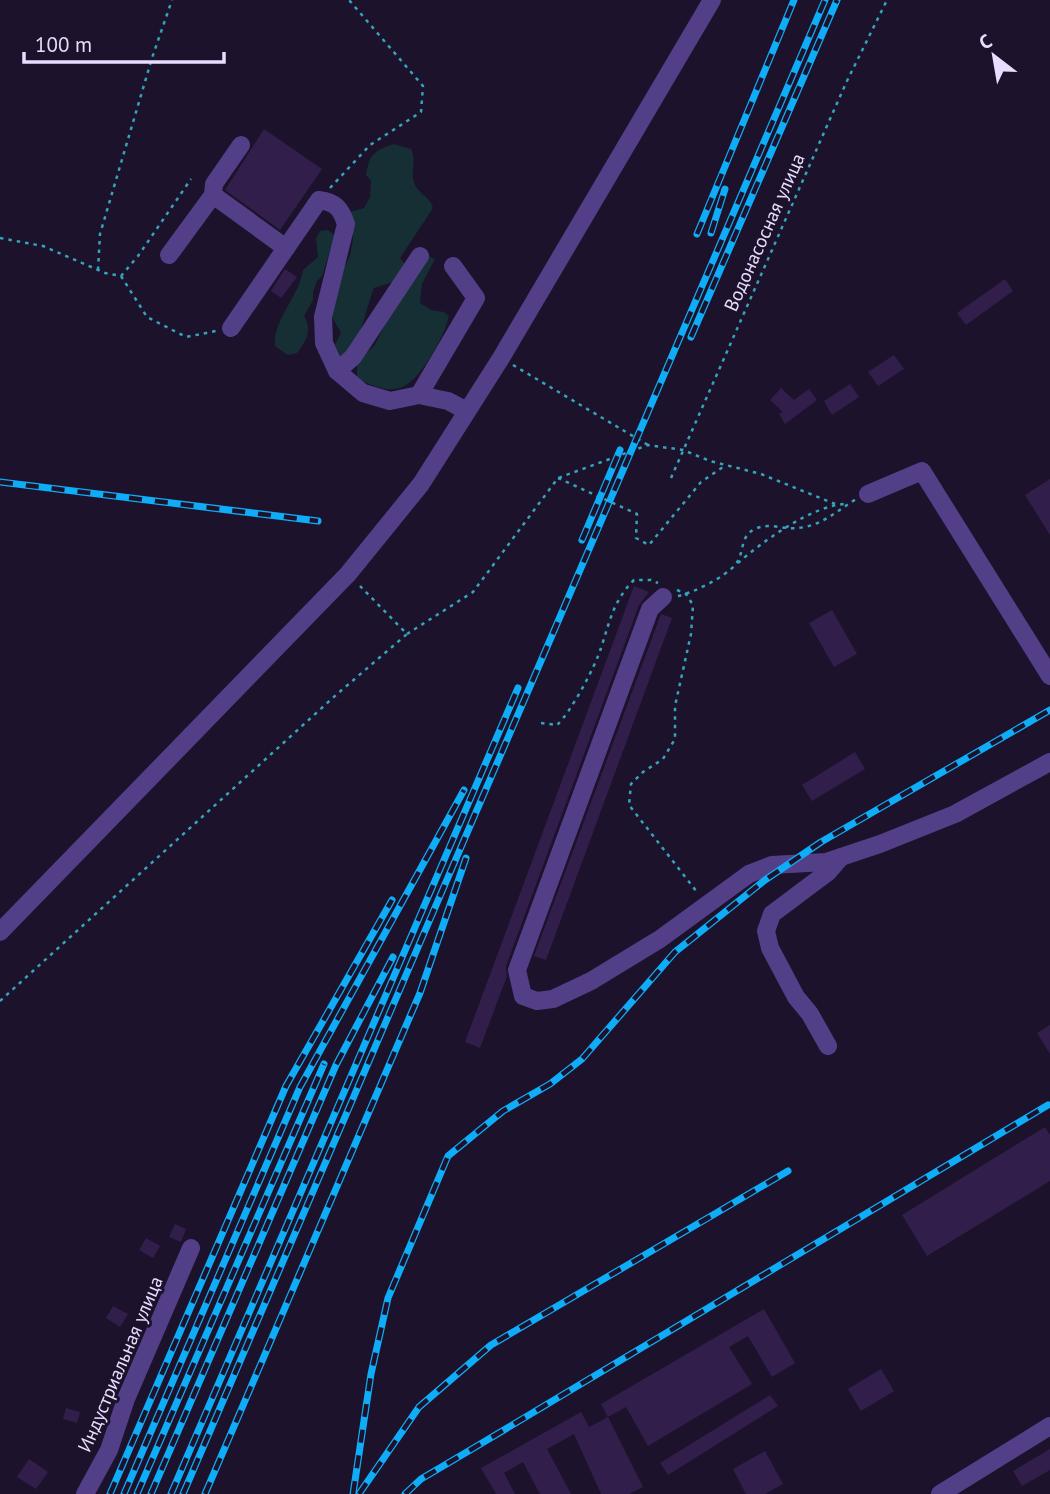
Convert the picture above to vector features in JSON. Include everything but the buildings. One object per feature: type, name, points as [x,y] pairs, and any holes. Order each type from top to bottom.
[{"type":"street","points":[[0,932],[348,574],[421,484],[501,358],[712,0]]},
{"type":"street","points":[[169,255],[213,195],[214,184],[241,145]]},
{"type":"street","points":[[213,195],[286,248]]},
{"type":"street","points":[[231,328],[319,200],[332,202],[341,210],[346,224],[323,317],[324,343],[337,371],[363,393],[390,401],[419,395],[448,401],[467,411]]},
{"type":"street","points":[[337,371],[353,357],[419,256]]},
{"type":"street","points":[[419,395],[476,298],[453,266]]},
{"type":"street","points":[[868,494],[922,471],[1050,676]]},
{"type":"street","points":[[667,591],[650,609],[517,970],[523,996],[537,1001],[553,999],[591,981],[660,939],[749,874],[772,865],[825,862],[841,857],[955,814],[1050,762]]},
{"type":"street","points":[[828,1046],[810,1014],[796,997],[771,948],[766,931],[772,914],[828,872],[841,857]]},
{"type":"street","name":"Индустриальная улица","points":[[85,1494],[109,1450],[126,1399],[191,1248]]},
{"type":"street","points":[[940,1494],[1050,1426]]},
{"type":"path","points":[[98,270],[100,234],[172,0]]},
{"type":"path","points":[[319,200],[370,145],[421,113],[423,86],[349,0]]},
{"type":"path","name":"Водонасосная улица","points":[[671,478],[846,83],[887,0]]},
{"type":"path","points":[[121,276],[191,179]]},
{"type":"path","points":[[0,239],[43,246],[98,270],[121,276],[147,317],[186,337],[231,328]]},
{"type":"path","points":[[501,358],[648,445],[683,450],[761,474],[835,504],[848,505]]},
{"type":"path","points":[[0,1001],[326,704],[407,634],[473,592],[558,478],[648,445]]},
{"type":"path","points":[[558,478],[637,514],[636,538],[649,545],[701,482],[726,465]]},
{"type":"path","points":[[736,565],[743,540],[755,528],[771,526],[797,529],[821,523],[868,494]]},
{"type":"path","points":[[541,723],[556,725],[566,717],[600,652],[620,594],[634,580],[651,580],[667,591],[686,594],[736,565],[756,546],[785,528],[835,504]]},
{"type":"path","points":[[348,574],[407,634]]},
{"type":"path","points":[[667,591],[686,594],[693,605],[691,634],[676,706],[675,739],[663,759],[631,784],[629,805],[708,904]]},
{"type":"green space","points":[[394,144],[411,149],[414,182],[433,208],[400,258],[406,265],[393,282],[374,288],[358,335],[341,357],[335,345],[341,333],[332,317],[337,282],[350,256],[353,239],[349,212],[364,208],[370,197],[371,181],[366,175],[371,157],[377,151]]},
{"type":"green space","points":[[328,230],[335,236],[322,276],[313,292],[313,300],[304,316],[308,326],[307,335],[297,353],[288,355],[275,346],[275,336],[303,270],[318,257],[316,238],[320,231]]},
{"type":"green space","points":[[428,256],[435,259],[422,284],[420,303],[449,316],[431,357],[416,377],[400,388],[383,388],[357,378],[357,361],[374,346],[401,294]]},
{"type":"railway","points":[[697,234],[794,0]]},
{"type":"railway","points":[[183,1494],[825,0]]},
{"type":"railway","points":[[691,337],[837,0]]},
{"type":"railway","points":[[711,233],[725,189]]},
{"type":"railway","points":[[582,540],[620,450]]},
{"type":"railway","points":[[0,482],[318,521]]},
{"type":"railway","points":[[171,1494],[518,688]]},
{"type":"railway","points":[[353,1494],[371,1374],[388,1298],[448,1156],[503,1111],[550,1084],[582,1059],[675,952],[765,880],[821,842],[1050,710]]},
{"type":"railway","points":[[124,1494],[300,1087],[464,790]]},
{"type":"railway","points":[[205,1494],[420,993],[466,858]]},
{"type":"railway","points":[[110,1494],[286,1086],[392,900]]},
{"type":"railway","points":[[151,1494],[336,1065],[393,957]]},
{"type":"railway","points":[[137,1494],[324,1064]]},
{"type":"railway","points":[[405,1494],[421,1479],[1048,1105]]},
{"type":"railway","points":[[359,1494],[419,1407],[491,1345],[788,1171]]}]
